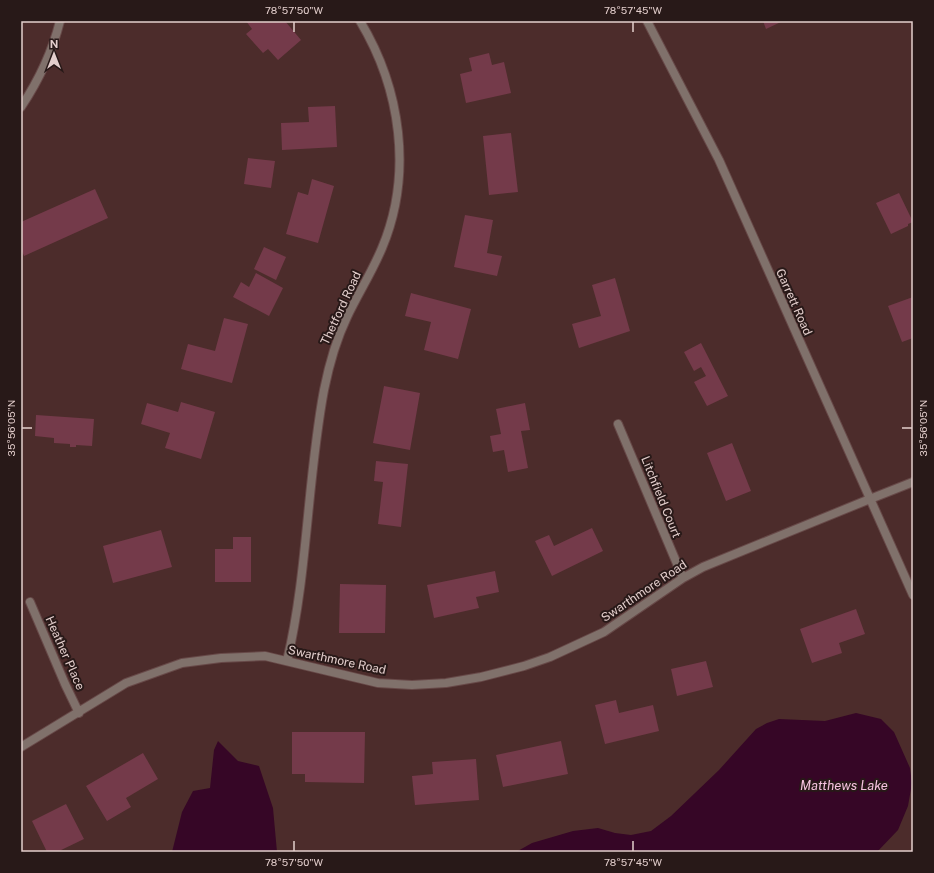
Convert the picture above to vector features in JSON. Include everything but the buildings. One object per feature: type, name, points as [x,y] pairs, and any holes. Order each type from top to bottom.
[{"type":"street","points":[[21,107],[47,62],[60,21]]},
{"type":"street","name":"Thetford Road","points":[[287,661],[295,626],[316,432],[328,372],[339,334],[382,249],[390,227],[396,197],[400,164],[397,116],[391,91],[378,53],[360,21]]},
{"type":"street","name":"Garrett Road","points":[[647,21],[722,167],[913,595]]},
{"type":"street","name":"Litchfield Court","points":[[618,424],[683,578]]},
{"type":"street","name":"Swarthmore Road","points":[[21,747],[126,684],[182,663],[221,658],[265,656],[378,683],[412,685],[446,683],[481,677],[524,666],[575,646],[604,632],[683,578],[727,556],[913,482]]},
{"type":"street","name":"Heather Place","points":[[30,602],[79,713]]},
{"type":"water","name":"Matthews Lake","points":[[856,713],[881,719],[894,732],[910,768],[912,783],[908,806],[898,830],[877,852],[516,852],[532,843],[573,831],[598,828],[615,833],[631,835],[651,831],[671,816],[719,770],[756,729],[779,719],[825,721]]},
{"type":"water","points":[[218,741],[238,761],[259,766],[273,808],[277,852],[172,852],[182,812],[193,791],[210,788],[214,750]]}]
